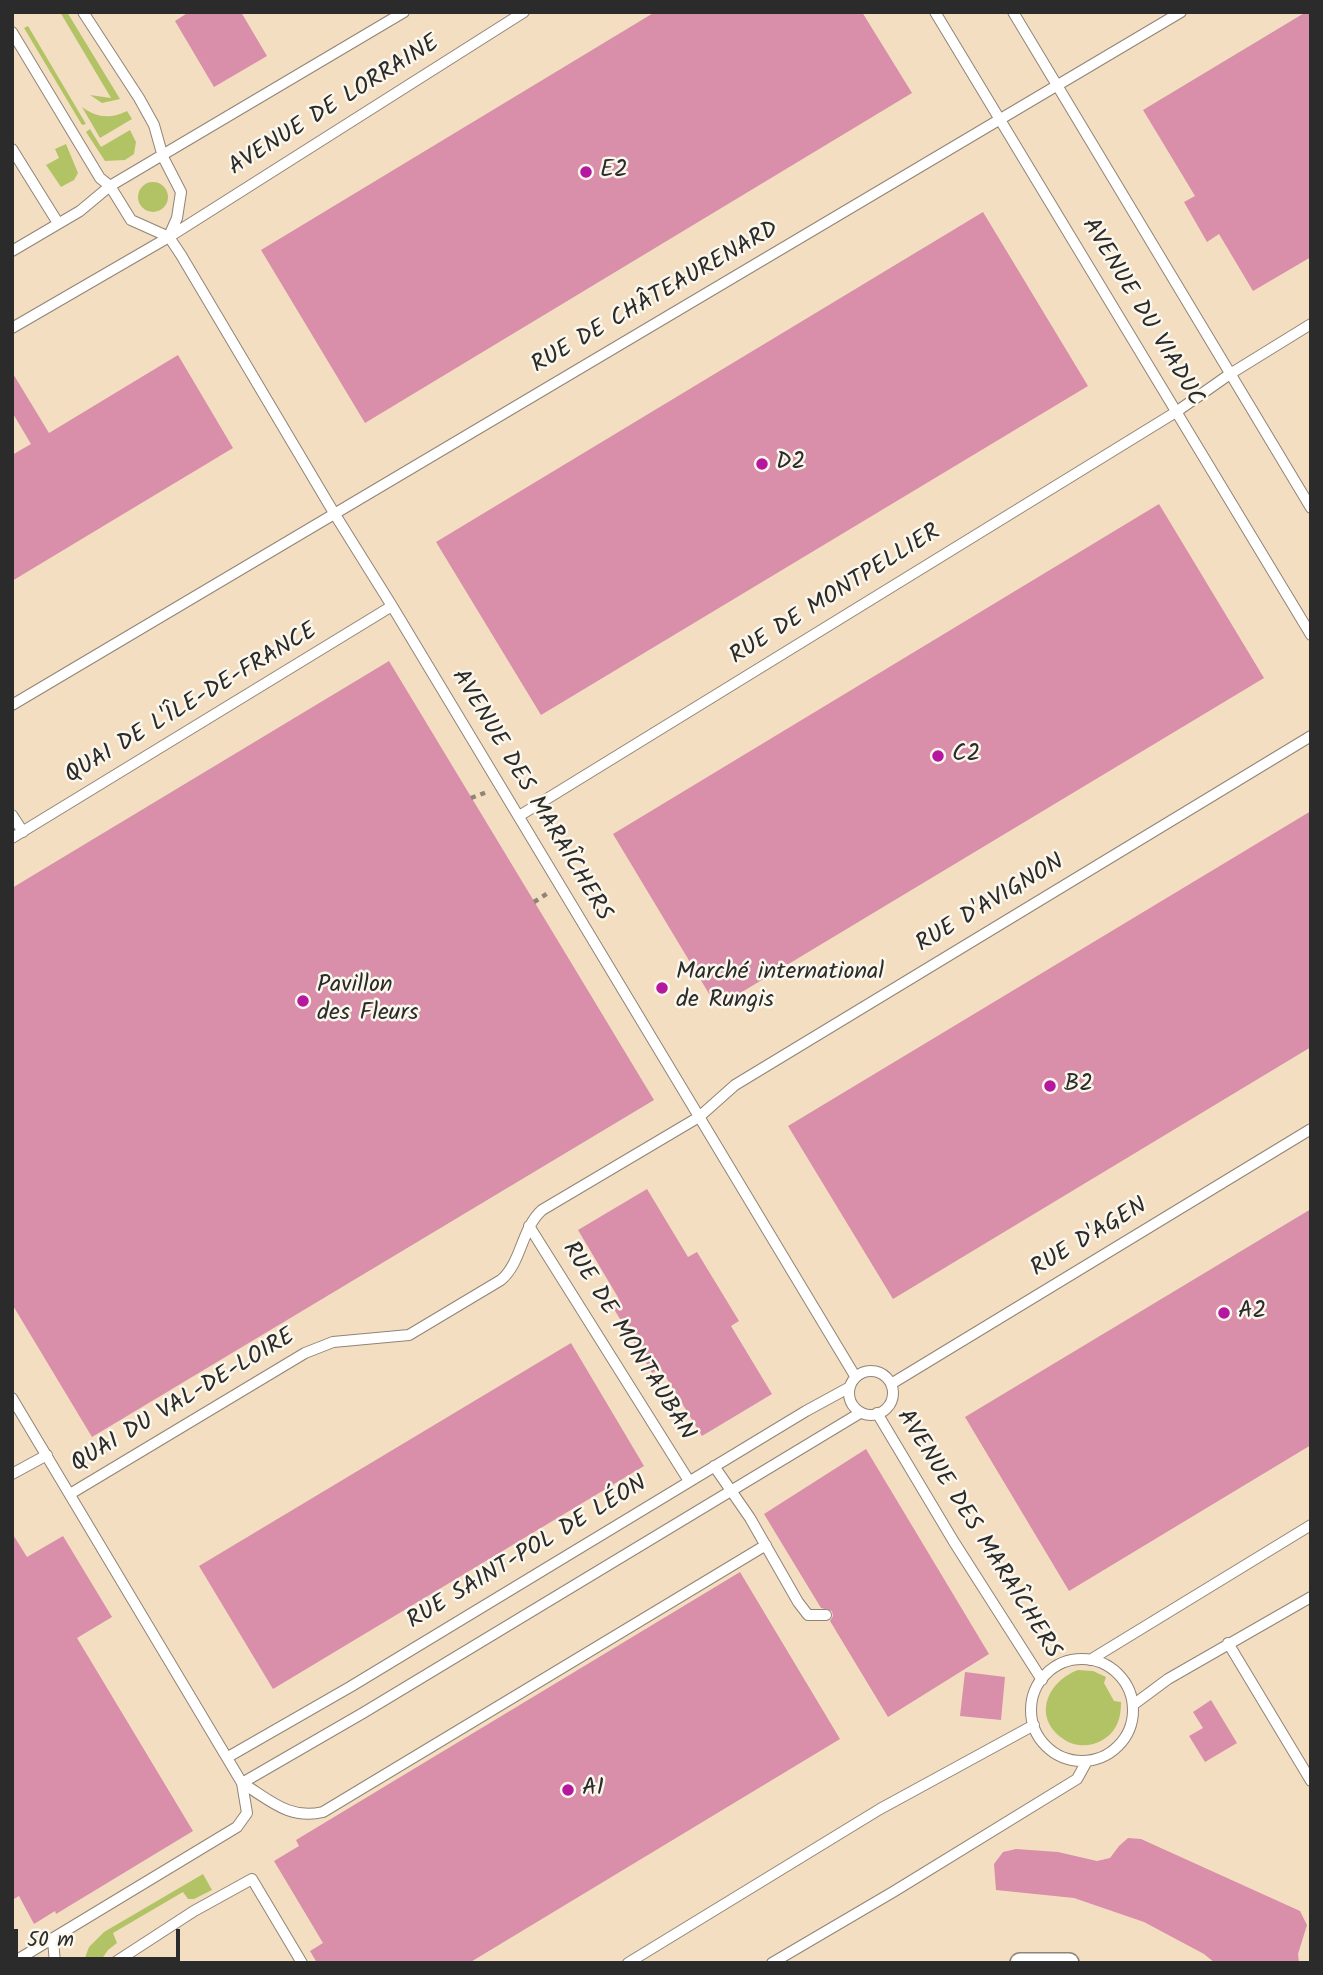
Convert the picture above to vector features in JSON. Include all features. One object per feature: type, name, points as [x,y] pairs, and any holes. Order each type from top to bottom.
[{"type":"street","points":[[1020,1963],[1069,1963]]},
{"type":"lane","points":[[12,32],[100,178],[110,186],[131,220],[169,237],[177,218],[181,192],[163,157],[154,125],[83,12]]},
{"type":"lane","name":"AVENUE DE LORRAINE","points":[[12,251],[80,211],[110,186],[404,12]]},
{"type":"lane","name":"AVENUE DE LORRAINE","points":[[12,328],[169,237],[524,12]]},
{"type":"lane","name":"AVENUE DU VIADUC","points":[[935,12],[1311,635]]},
{"type":"lane","name":"AVENUE DU VIADUC","points":[[1013,12],[1311,508]]},
{"type":"lane","name":"RUE DE CHÂTEAURENARD","points":[[12,705],[1181,12]]},
{"type":"lane","points":[[12,149],[58,223]]},
{"type":"lane","name":"AVENUE DES MARAÎCHERS","points":[[169,237],[855,1376]]},
{"type":"lane","name":"RUE DE MONTPELLIER","points":[[519,816],[1176,412],[1230,374],[1311,324]]},
{"type":"lane","name":"QUAI DE L'ÎLE-DE-FRANCE","points":[[12,838],[392,606]]},
{"type":"lane","name":"RUE D'AVIGNON","points":[[699,1116],[735,1085],[1311,736]]},
{"type":"lane","points":[[12,815],[23,832]]},
{"type":"lane","name":"QUAI DU VAL-DE-LOIRE","points":[[70,1494],[305,1353],[333,1342],[409,1335],[504,1277],[512,1268],[535,1216],[699,1116]]},
{"type":"lane","name":"RUE D'AGEN","points":[[891,1384],[1311,1129]]},
{"type":"lane","name":"RUE DE MONTAUBAN","points":[[529,1226],[689,1481]]},
{"type":"lane","points":[[864,1372],[881,1374],[891,1384],[894,1393],[892,1401],[877,1413],[869,1416],[860,1413],[850,1400],[850,1387],[855,1376],[864,1372]]},
{"type":"lane","name":"RUE SAINT-POL DE LÉON","points":[[228,1758],[350,1688],[689,1481],[850,1387]]},
{"type":"lane","points":[[12,1398],[228,1758],[242,1783],[247,1813],[237,1827],[53,1940],[16,1959]]},
{"type":"lane","name":"RUE SAINT-POL DE LÉON","points":[[242,1783],[860,1413]]},
{"type":"lane","name":"AVENUE DES MARAÎCHERS","points":[[877,1413],[954,1542],[1042,1680]]},
{"type":"lane","points":[[12,1474],[47,1455]]},
{"type":"lane","points":[[714,1466],[750,1518],[798,1602],[808,1615],[826,1615]]},
{"type":"lane","points":[[1090,1660],[1311,1525]]},
{"type":"lane","points":[[242,1783],[290,1813],[309,1815],[323,1812],[766,1545]]},
{"type":"lane","points":[[1133,1705],[1168,1679],[1311,1597]]},
{"type":"lane","points":[[1228,1643],[1310,1780]]},
{"type":"lane","points":[[1075,1660],[1090,1660],[1114,1671],[1130,1692],[1133,1719],[1122,1743],[1112,1752],[1087,1761],[1073,1760],[1060,1756],[1040,1738],[1034,1725],[1034,1696],[1051,1670],[1075,1660]]},
{"type":"lane","points":[[628,1963],[880,1809],[1034,1725]]},
{"type":"lane","points":[[772,1963],[1077,1779],[1087,1761]]},
{"type":"lane","points":[[114,1963],[194,1911],[252,1879],[302,1963]]},
{"type":"lane","points":[[53,1940],[55,1963]]},
{"type":"green space","points":[[60,12],[67,12],[120,99],[102,103],[90,95],[111,98]]},
{"type":"green space","points":[[28,26],[86,124],[82,125],[24,28]]},
{"type":"green space","points":[[82,107],[104,116],[127,111],[132,119],[100,138]]},
{"type":"green space","points":[[90,129],[101,147],[130,130],[136,142],[134,154],[125,160],[105,161],[86,132]]},
{"type":"green space","points":[[66,144],[78,173],[74,180],[61,187],[46,165],[59,158],[55,149]]},
{"type":"green space","points":[[153,182],[164,186],[168,197],[164,208],[153,212],[142,208],[138,197],[142,186]]},
{"type":"green space","points":[[1078,1670],[1093,1671],[1106,1677],[1104,1683],[1114,1701],[1121,1702],[1115,1728],[1104,1739],[1090,1745],[1075,1744],[1062,1738],[1053,1729],[1046,1710],[1052,1691],[1059,1682]]},
{"type":"green space","points":[[203,1874],[212,1890],[194,1899],[188,1899],[183,1892],[113,1933],[117,1943],[99,1963],[83,1963],[89,1947],[104,1932]]},
{"type":"building","points":[[189,12],[241,12],[267,56],[214,87],[175,21]]},
{"type":"building","name":"E2","points":[[655,12],[862,12],[912,93],[365,423],[261,250]]},
{"type":"building","points":[[1306,12],[1311,12],[1311,257],[1253,291],[1219,234],[1207,242],[1184,202],[1195,196],[1143,110]]},
{"type":"building","name":"D2","points":[[983,212],[1088,386],[541,715],[436,542]]},
{"type":"building","points":[[178,355],[233,448],[12,581],[12,455],[31,444],[12,412],[12,372],[49,433]]},
{"type":"building","name":"C2","points":[[1159,504],[1264,678],[717,1007],[613,834]]},
{"type":"building","name":"Pavillon des Fleurs","points":[[389,661],[654,1100],[92,1437],[12,1304],[12,888]]},
{"type":"building","name":"B2","points":[[1311,811],[1311,1047],[893,1299],[788,1126]]},
{"type":"building","points":[[647,1189],[688,1257],[697,1252],[739,1321],[731,1326],[772,1394],[702,1436],[661,1369],[652,1373],[611,1304],[619,1299],[578,1230]]},
{"type":"building","name":"A2","points":[[1311,1209],[1311,1445],[1069,1591],[965,1417]]},
{"type":"building","points":[[571,1343],[644,1466],[273,1689],[199,1566]]},
{"type":"building","points":[[866,1449],[989,1654],[888,1717],[830,1621],[832,1611],[821,1608],[764,1514]]},
{"type":"building","points":[[12,1533],[27,1557],[63,1536],[112,1617],[77,1638],[193,1831],[56,1914],[55,1911],[34,1924],[19,1896],[12,1900]]},
{"type":"building","name":"A1","points":[[740,1572],[840,1739],[469,1963],[317,1963],[310,1951],[323,1943],[274,1861],[299,1846],[296,1840]]},
{"type":"building","points":[[965,1672],[1005,1677],[1001,1720],[960,1716]]},
{"type":"building","points":[[1211,1700],[1237,1743],[1205,1762],[1189,1736],[1203,1728],[1193,1712]]},
{"type":"building","points":[[1128,1838],[1141,1839],[1300,1911],[1307,1925],[1298,1954],[1299,1963],[1215,1963],[1204,1954],[1144,1922],[1074,1898],[996,1890],[994,1864],[1003,1852],[1016,1849],[1058,1852],[1097,1861],[1110,1858]]},
{"type":"place","name":"E2","points":[[586,172]]},
{"type":"place","name":"D2","points":[[762,464]]},
{"type":"place","name":"C2","points":[[938,756]]},
{"type":"place","name":"Marché international de Rungis","points":[[662,988]]},
{"type":"place","name":"Pavillon des Fleurs","points":[[303,1001]]},
{"type":"place","name":"B2","points":[[1050,1086]]},
{"type":"place","name":"A2","points":[[1224,1313]]},
{"type":"place","name":"A1","points":[[568,1790]]}]
